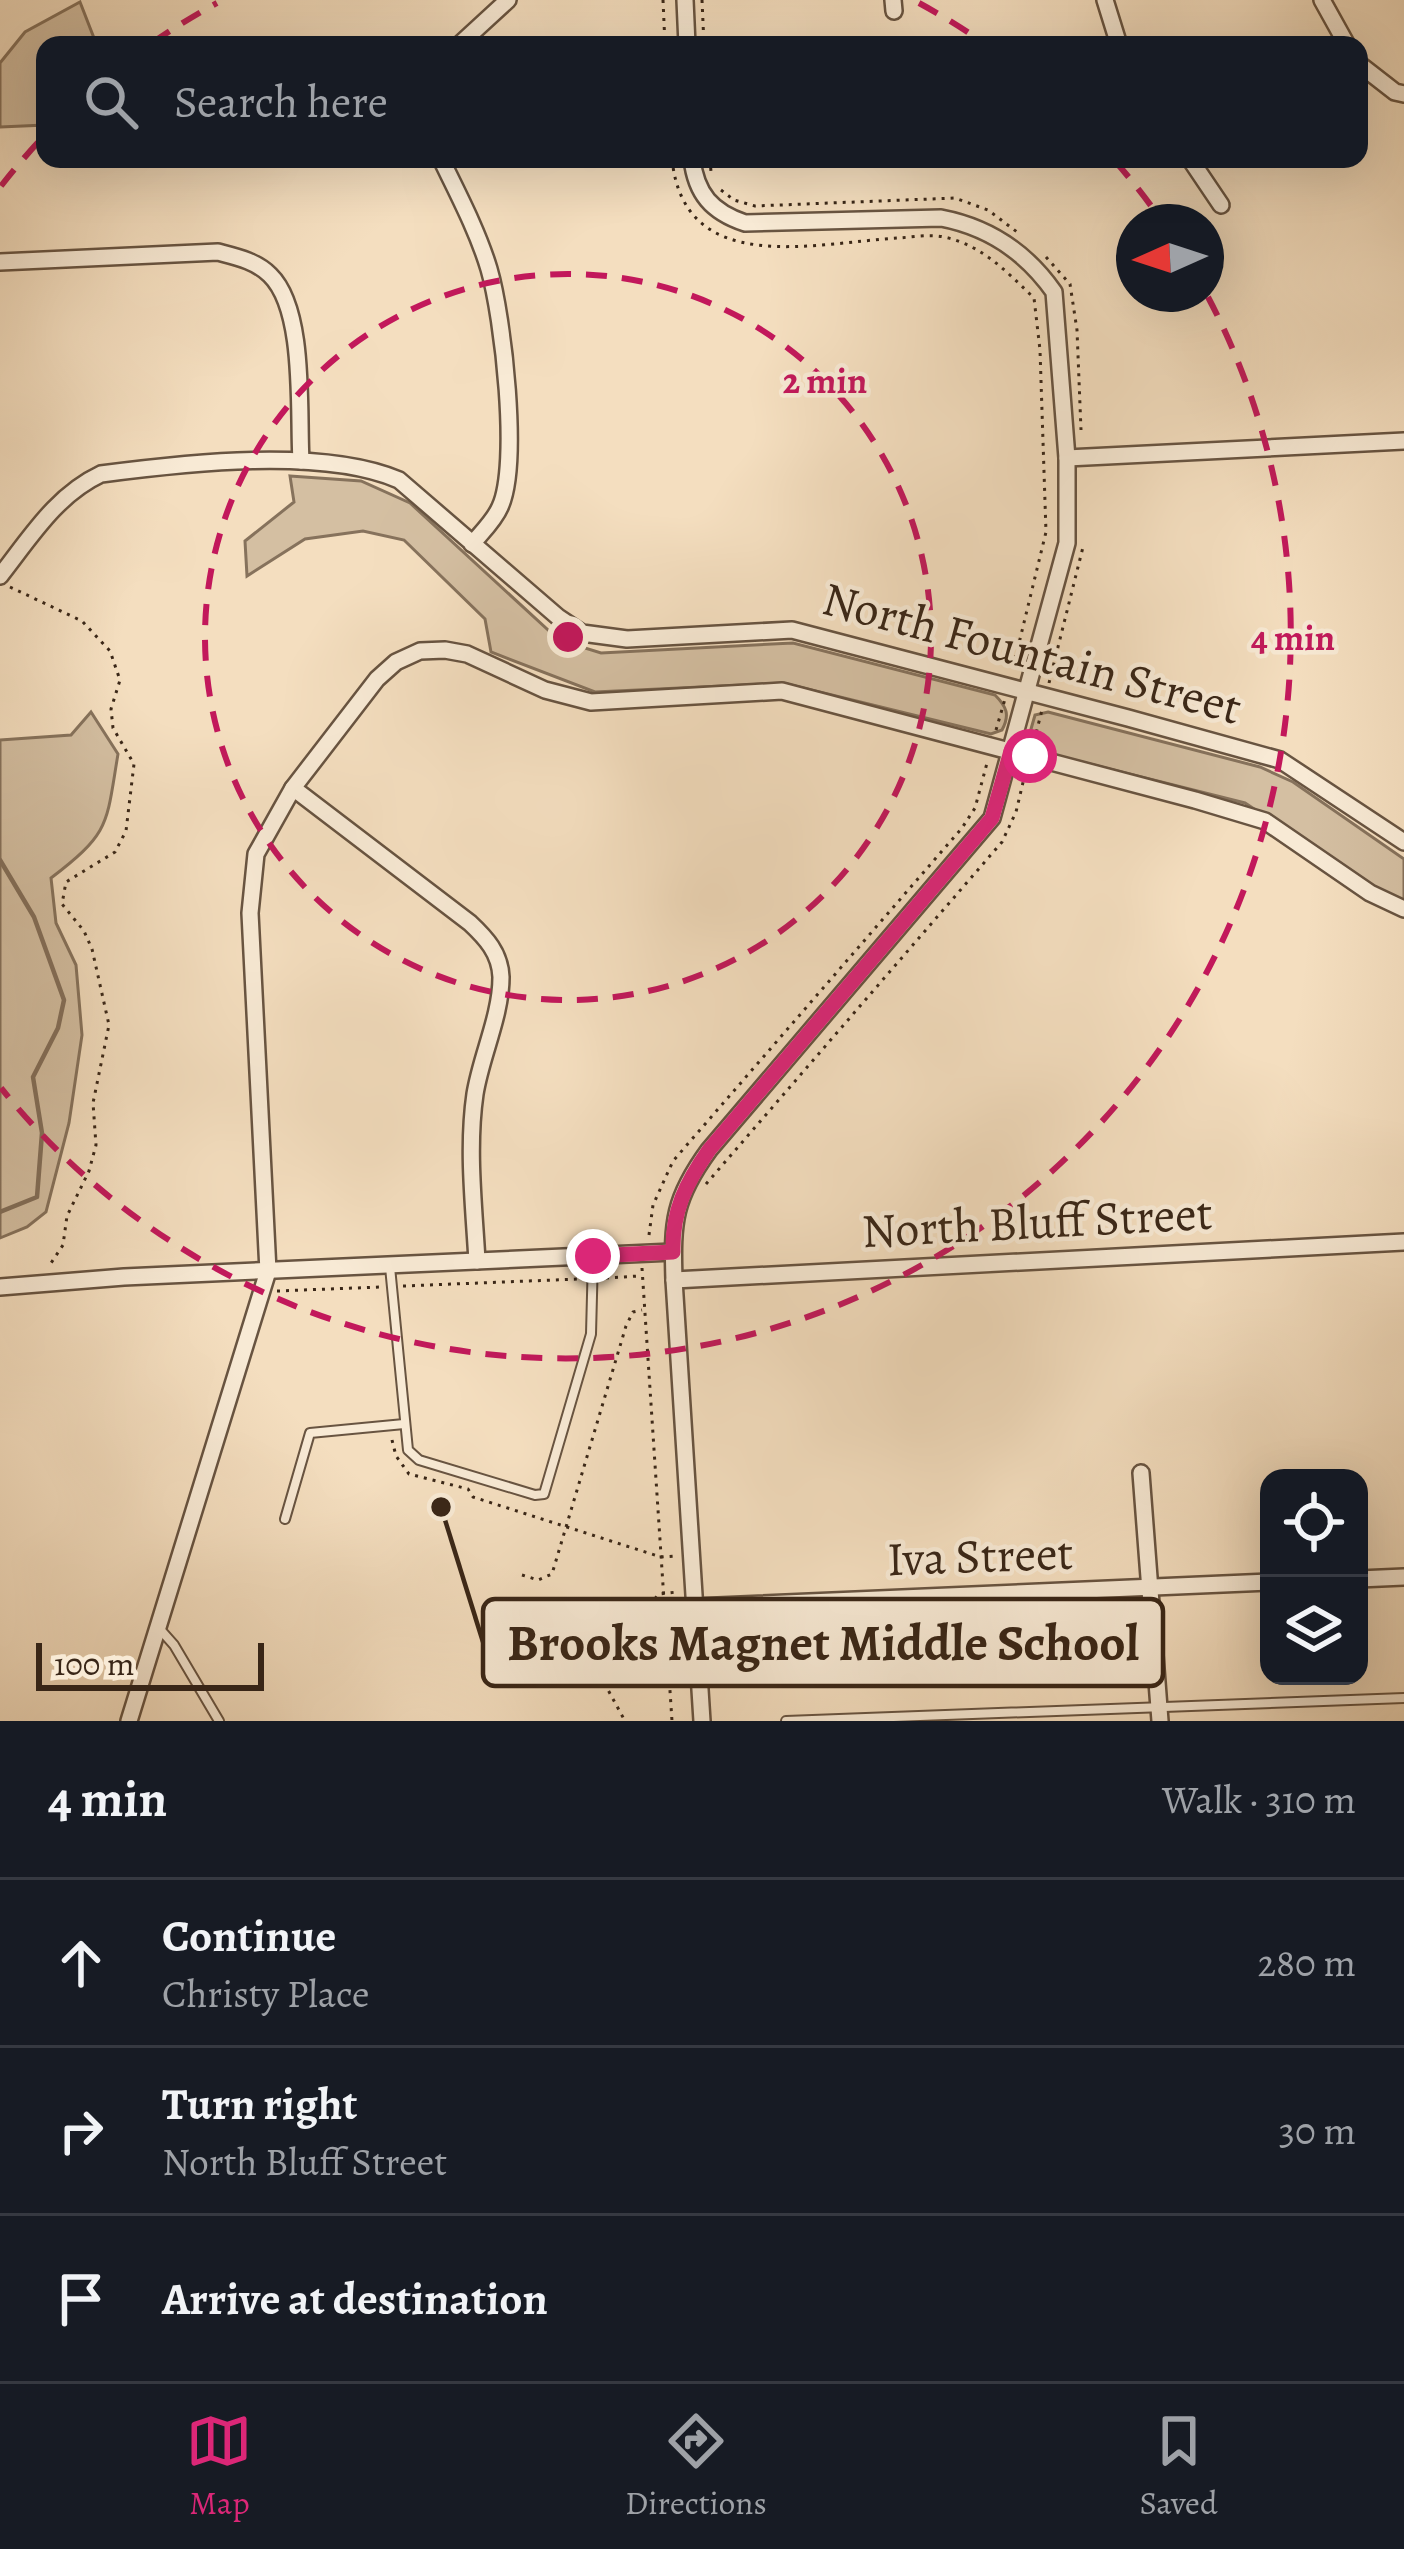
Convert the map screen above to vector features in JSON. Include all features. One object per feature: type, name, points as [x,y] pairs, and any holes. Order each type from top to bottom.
[{"type":"street","points":[[469,36],[508,0]]},
{"type":"street","points":[[685,0],[687,36]]},
{"type":"street","points":[[1105,0],[1116,36]]},
{"type":"street","points":[[1322,0],[1342,36]]},
{"type":"street","points":[[1368,71],[1404,94]]},
{"type":"street","points":[[445,168],[489,269],[501,333],[507,488],[499,511],[472,544]]},
{"type":"street","points":[[694,168],[698,188],[722,215],[745,223],[941,218],[972,224],[1001,240],[1054,292],[1075,458],[1067,543],[992,818],[709,1150],[685,1184],[675,1215],[674,1280],[703,1721]]},
{"type":"street","points":[[1196,168],[1220,204]]},
{"type":"street","points":[[0,262],[218,252],[249,260],[271,275],[286,298],[293,322],[301,461]]},
{"type":"street","points":[[1075,458],[1404,441]]},
{"type":"street","name":"North Fountain Street","points":[[3,576],[56,505],[78,485],[101,474],[301,461],[368,466],[399,479],[557,617],[582,633],[627,639],[792,630],[1280,760],[1404,842]]},
{"type":"street","name":"North Fountain Street","points":[[292,788],[376,679],[396,662],[420,651],[467,654],[545,690],[591,702],[782,691],[1030,756],[1265,821],[1370,893],[1404,910]]},
{"type":"street","points":[[129,1721],[268,1271],[250,888],[256,854],[292,788],[470,922],[498,958],[499,998],[474,1099],[477,1261]]},
{"type":"street","name":"North Bluff Street","points":[[674,1280],[1404,1243]]},
{"type":"street","points":[[0,1288],[673,1252]]},
{"type":"street","points":[[1142,1473],[1159,1713]]},
{"type":"street","points":[[1368,1579],[1404,1577]]},
{"type":"street","name":"Iva Street","points":[[694,1607],[1260,1582]]},
{"type":"lane","points":[[390,1265],[408,1450],[419,1460],[505,1488],[544,1494],[591,1334],[593,1256]]},
{"type":"lane","points":[[285,1520],[310,1433],[404,1424]]},
{"type":"lane","points":[[158,1627],[174,1645],[219,1721]]},
{"type":"lane","points":[[786,1721],[1159,1713],[1404,1698]]},
{"type":"path","points":[[663,0],[665,36]]},
{"type":"path","points":[[702,0],[704,36]]},
{"type":"path","points":[[673,1721],[641,1276],[653,1205],[673,1161],[975,808],[1046,532],[1034,298],[978,248],[940,236],[761,246],[729,241],[703,228],[680,199],[674,168]]},
{"type":"path","points":[[711,168],[711,175]]},
{"type":"path","points":[[719,189],[755,206],[955,198],[988,210],[1032,243]]},
{"type":"path","points":[[1043,254],[1070,284],[1077,330],[1075,458]]},
{"type":"path","points":[[703,1187],[1001,842],[1016,812],[1083,556],[1083,537]]},
{"type":"path","points":[[3,576],[82,621],[110,651],[121,680],[111,709],[113,728],[134,764],[126,831],[115,852],[66,882],[62,904],[92,949],[109,1024],[94,1102],[96,1145],[89,1171],[67,1216],[63,1245],[36,1278]]},
{"type":"path","points":[[275,1291],[641,1276]]},
{"type":"path","points":[[522,1575],[538,1580],[552,1574],[626,1326],[633,1312],[644,1309]]},
{"type":"path","points":[[392,1440],[409,1474],[468,1489],[473,1497],[662,1558],[677,1555]]},
{"type":"path","points":[[595,1666],[658,1594],[677,1592]]},
{"type":"path","points":[[579,1662],[595,1666],[626,1721]]},
{"type":"shaded area","points":[[80,2],[93,36],[36,36],[36,125],[0,127],[0,63],[25,32]]},
{"type":"shaded area","points":[[290,476],[361,481],[410,503],[559,640],[601,653],[793,643],[995,695],[1006,711],[1006,720],[1002,730],[991,734],[783,683],[595,692],[491,652],[485,619],[404,540],[363,531],[305,539],[247,576],[245,541],[294,502]]},
{"type":"shaded area","points":[[91,712],[118,754],[107,812],[85,849],[51,878],[56,923],[76,965],[82,1035],[69,1123],[46,1212],[27,1227],[0,1238],[0,740],[71,735]]},
{"type":"shaded area","points":[[1048,712],[1260,767],[1293,782],[1404,859],[1404,902],[1373,887],[1245,803],[1038,751],[1031,729],[1035,715]]},
{"type":"waterway","points":[[0,860],[34,917],[64,1000],[58,1028],[33,1077],[42,1133],[37,1197],[0,1212]]},
{"type":"place","name":"Brooks Magnet Middle School","points":[[441,1507]]},
{"type":"route","points":[[593,1256],[673,1252],[675,1215],[685,1184],[709,1150],[992,818],[1011,751],[1030,756]]}]
